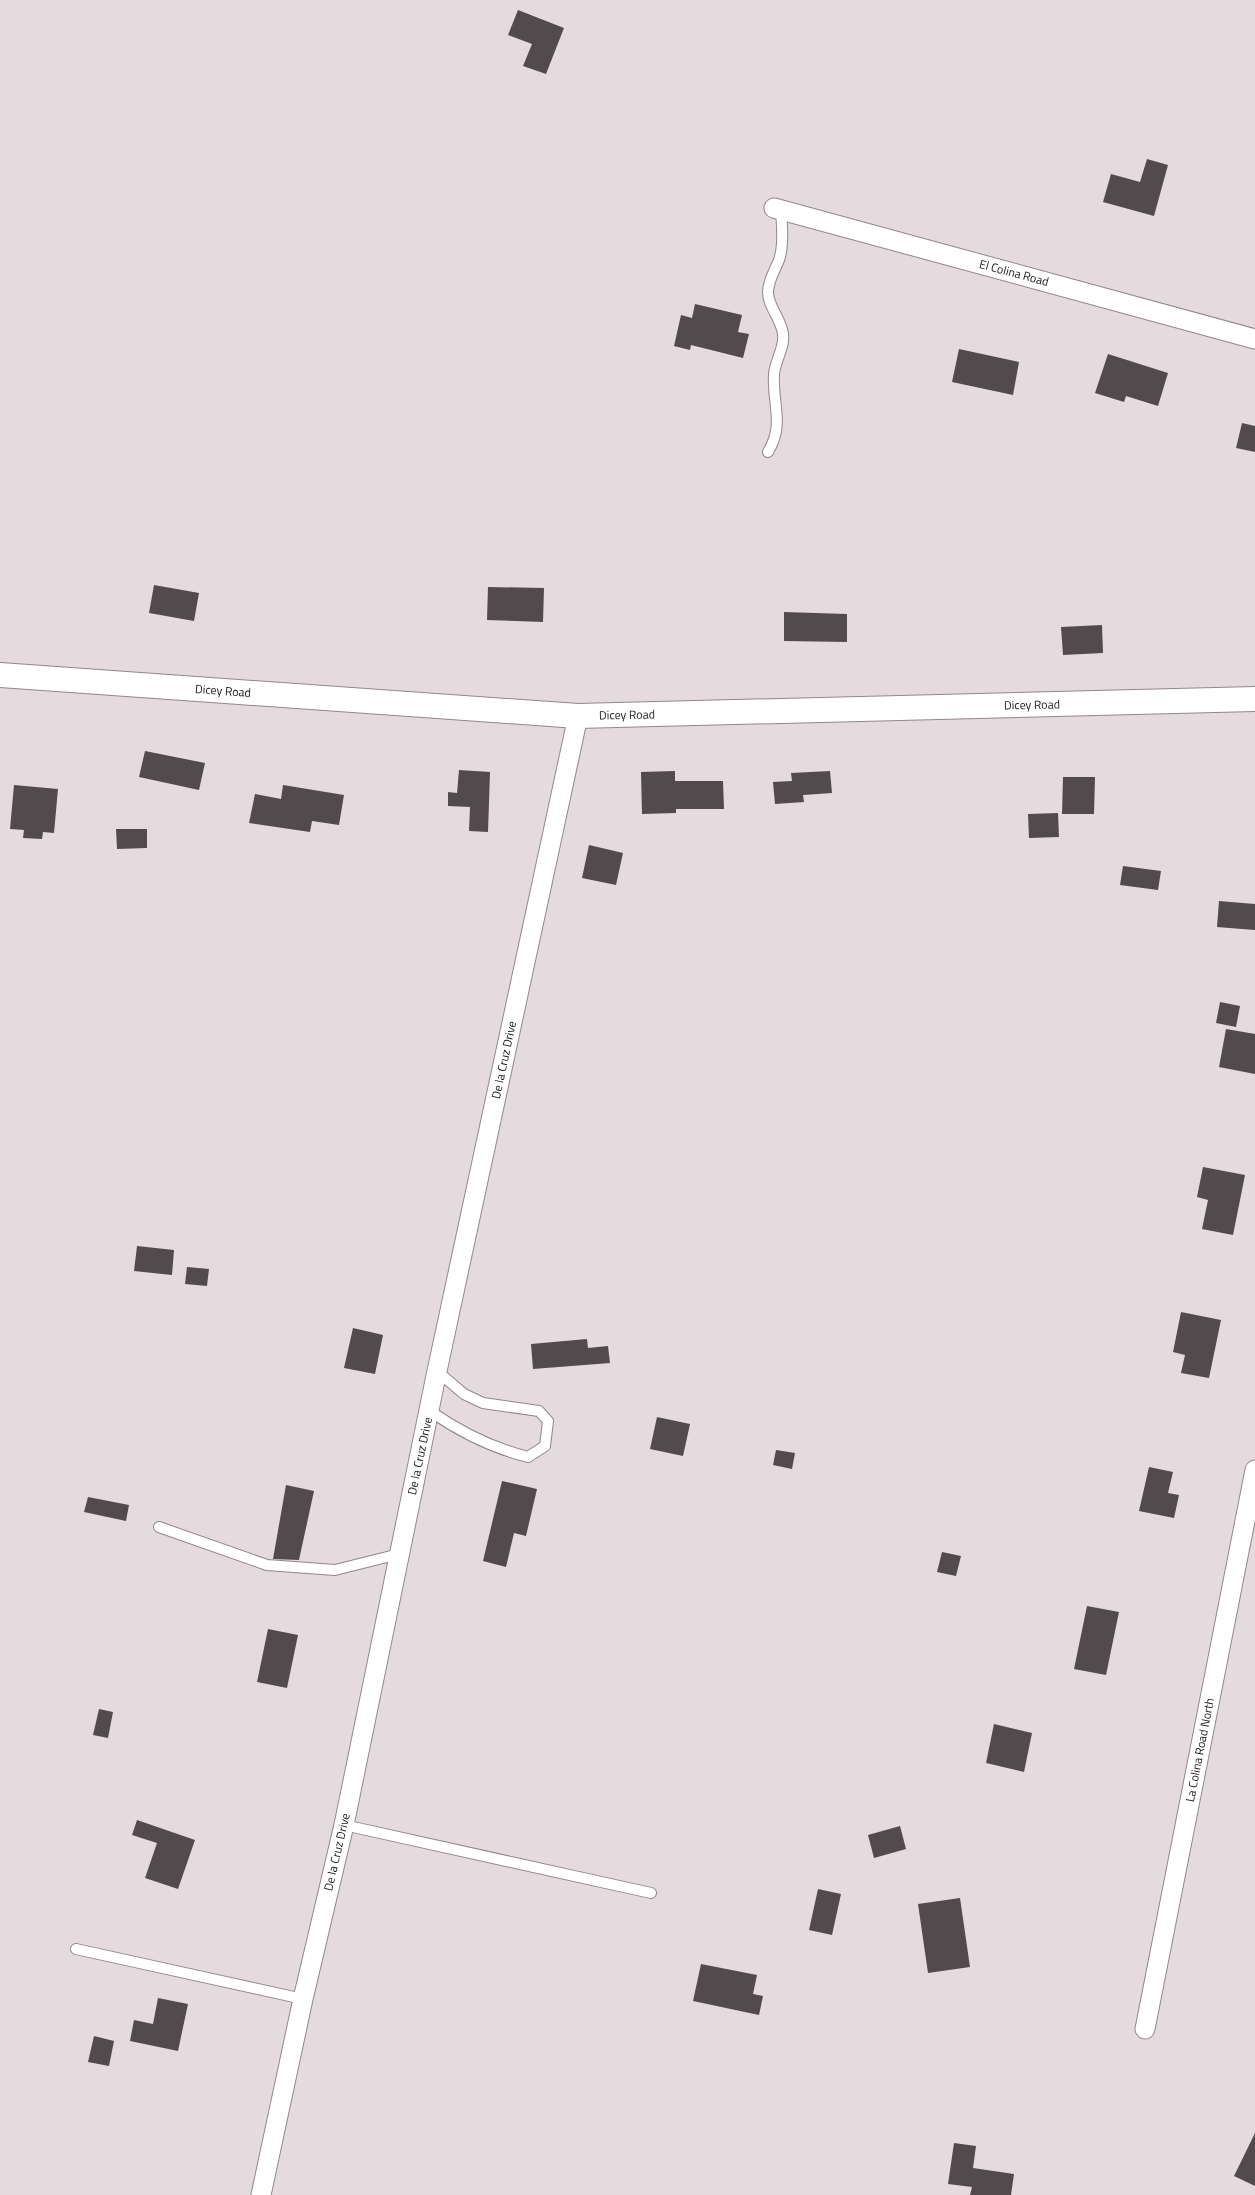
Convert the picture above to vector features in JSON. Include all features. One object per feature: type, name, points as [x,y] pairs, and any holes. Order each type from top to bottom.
[{"type":"street","name":"El Colina Road","points":[[778,209],[1255,338]]},
{"type":"street","name":"Dicey Road","points":[[0,675],[578,716],[1255,699]]},
{"type":"street","name":"De la Cruz Drive","points":[[261,2195],[303,1999],[344,1825],[437,1371],[578,716]]},
{"type":"street","name":"La Colina Road North","points":[[1145,2029],[1255,1470]]},
{"type":"lane","points":[[768,452],[776,439],[774,374],[784,336],[780,318],[769,302],[767,290],[779,258],[782,230],[778,209]]},
{"type":"lane","points":[[430,1410],[450,1425],[503,1451],[528,1458],[545,1446],[548,1421],[539,1411],[483,1403],[464,1394],[437,1371]]},
{"type":"lane","points":[[159,1527],[266,1565],[335,1570],[399,1554]]},
{"type":"lane","points":[[344,1825],[651,1893]]},
{"type":"lane","points":[[76,1949],[303,1999]]},
{"type":"building","points":[[518,10],[564,28],[546,74],[523,66],[532,44],[508,35]]},
{"type":"building","points":[[1147,159],[1168,165],[1154,216],[1103,202],[1111,174],[1140,182]]},
{"type":"building","points":[[695,304],[742,315],[738,332],[749,334],[743,358],[691,345],[690,350],[674,346],[681,315],[692,318]]},
{"type":"building","points":[[959,349],[1019,362],[1013,395],[952,382]]},
{"type":"building","points":[[1108,354],[1168,373],[1158,406],[1126,396],[1124,402],[1095,393]]},
{"type":"building","points":[[1242,423],[1255,426],[1255,452],[1236,448]]},
{"type":"building","points":[[154,585],[199,593],[194,621],[149,613]]},
{"type":"building","points":[[488,587],[544,588],[543,622],[487,620]]},
{"type":"building","points":[[784,612],[847,614],[847,642],[784,641]]},
{"type":"building","points":[[1102,625],[1103,653],[1063,655],[1061,627]]},
{"type":"building","points":[[145,751],[205,763],[199,790],[139,777]]},
{"type":"building","points":[[459,770],[490,772],[488,832],[469,831],[470,807],[448,806],[448,792],[457,793]]},
{"type":"building","points":[[675,771],[675,781],[723,781],[724,809],[676,809],[676,813],[642,814],[641,772]]},
{"type":"building","points":[[830,771],[832,793],[803,795],[804,802],[775,804],[773,782],[792,781],[791,773]]},
{"type":"building","points":[[1063,777],[1095,777],[1094,814],[1062,814]]},
{"type":"building","points":[[14,785],[58,789],[54,833],[43,832],[42,839],[23,838],[24,830],[10,829]]},
{"type":"building","points":[[283,785],[344,795],[339,825],[312,821],[310,832],[249,823],[255,794],[281,799]]},
{"type":"building","points":[[1058,813],[1059,837],[1029,838],[1028,814]]},
{"type":"building","points":[[116,829],[147,829],[147,848],[117,849]]},
{"type":"building","points":[[589,845],[623,853],[616,885],[582,878]]},
{"type":"building","points":[[1123,866],[1161,871],[1158,890],[1120,885]]},
{"type":"building","points":[[1219,901],[1255,904],[1255,930],[1217,927]]},
{"type":"building","points":[[1220,1002],[1240,1006],[1236,1027],[1216,1023]]},
{"type":"building","points":[[1226,1029],[1255,1034],[1255,1074],[1219,1067]]},
{"type":"building","points":[[1203,1167],[1245,1175],[1233,1235],[1202,1229],[1208,1200],[1197,1197]]},
{"type":"building","points":[[137,1246],[174,1250],[172,1275],[134,1271]]},
{"type":"building","points":[[187,1267],[209,1269],[207,1286],[185,1284]]},
{"type":"building","points":[[1181,1312],[1221,1320],[1209,1378],[1181,1373],[1185,1355],[1173,1352]]},
{"type":"building","points":[[353,1328],[383,1335],[375,1374],[344,1368]]},
{"type":"building","points":[[587,1339],[588,1348],[608,1346],[610,1363],[533,1369],[531,1344]]},
{"type":"building","points":[[657,1417],[690,1424],[683,1456],[650,1449]]},
{"type":"building","points":[[776,1450],[795,1453],[792,1469],[773,1465]]},
{"type":"building","points":[[1149,1467],[1173,1472],[1168,1493],[1179,1495],[1174,1518],[1139,1511]]},
{"type":"building","points":[[502,1481],[537,1489],[526,1536],[514,1533],[506,1567],[483,1561]]},
{"type":"building","points":[[286,1485],[314,1491],[299,1560],[273,1559]]},
{"type":"building","points":[[88,1497],[129,1505],[126,1521],[84,1512]]},
{"type":"building","points":[[942,1552],[961,1556],[956,1576],[937,1572]]},
{"type":"building","points":[[1087,1606],[1119,1612],[1106,1675],[1074,1669]]},
{"type":"building","points":[[268,1629],[298,1635],[287,1688],[257,1682]]},
{"type":"building","points":[[99,1709],[113,1712],[108,1738],[93,1735]]},
{"type":"building","points":[[994,1724],[1032,1733],[1024,1772],[986,1763]]},
{"type":"building","points":[[137,1820],[195,1840],[178,1889],[145,1878],[157,1843],[132,1835]]},
{"type":"building","points":[[900,1826],[906,1849],[874,1858],[868,1835]]},
{"type":"building","points":[[818,1889],[841,1894],[832,1935],[809,1930]]},
{"type":"building","points":[[960,1898],[970,1967],[928,1973],[918,1904]]},
{"type":"building","points":[[701,1964],[757,1975],[753,1994],[763,1996],[759,2015],[693,2001]]},
{"type":"building","points":[[158,1998],[188,2004],[178,2051],[130,2041],[134,2020],[153,2024]]},
{"type":"building","points":[[94,2036],[114,2041],[109,2066],[88,2062]]},
{"type":"building","points":[[1255,2133],[1255,2186],[1234,2176]]},
{"type":"building","points":[[954,2143],[976,2146],[973,2168],[1014,2174],[1011,2195],[970,2195],[972,2187],[948,2184]]}]
